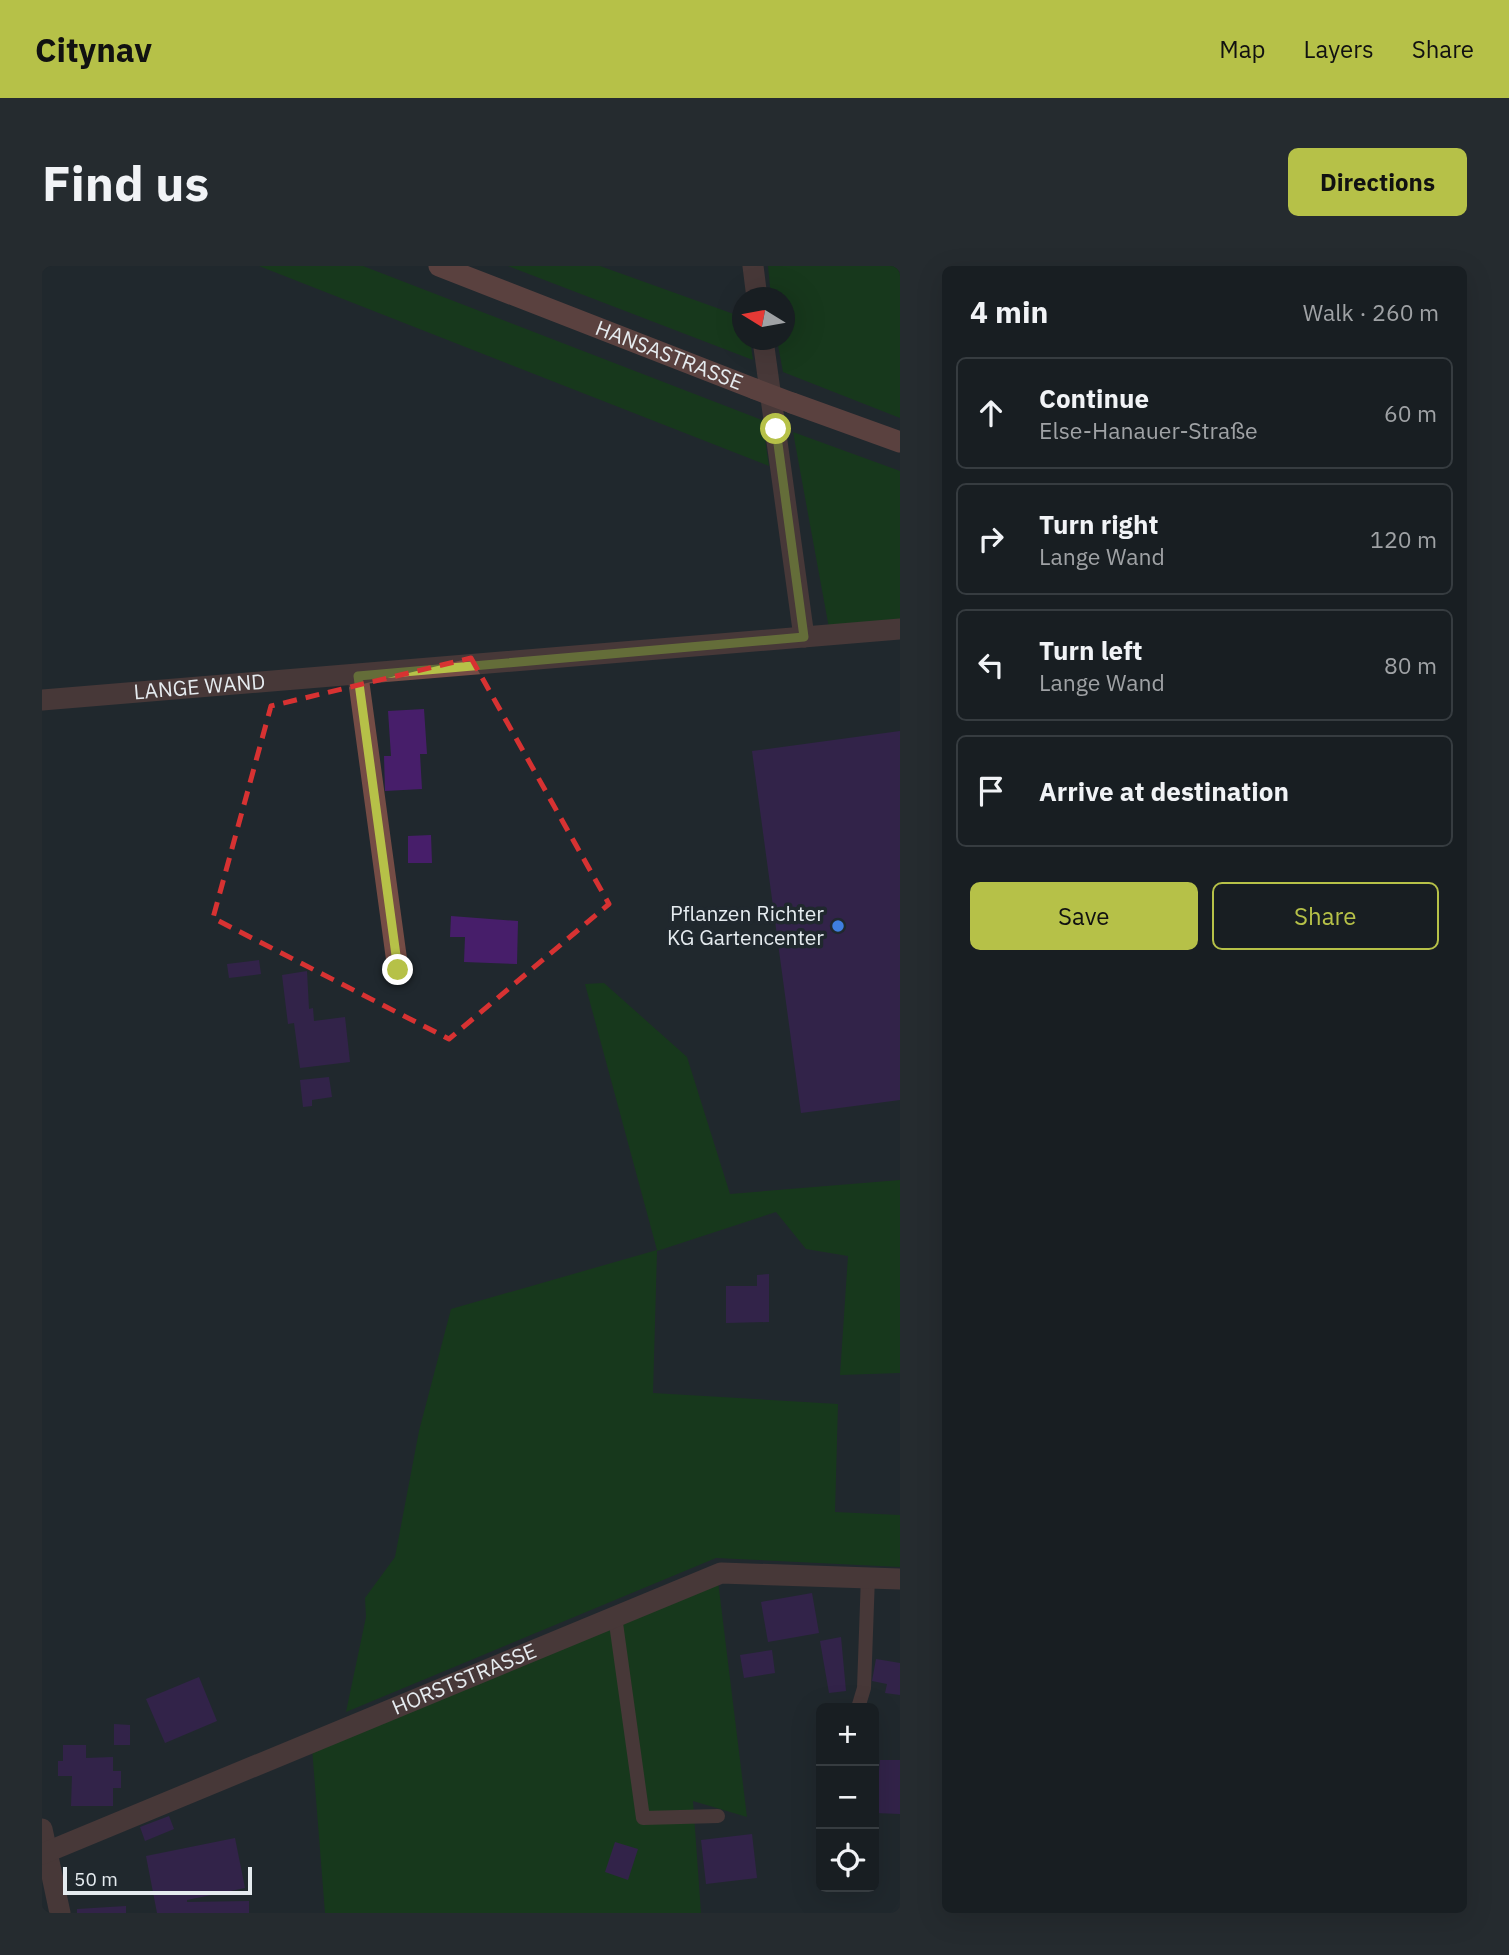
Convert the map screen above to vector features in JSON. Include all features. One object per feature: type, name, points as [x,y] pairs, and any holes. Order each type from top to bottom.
[{"type":"main road","name":"HANSASTRASSE","points":[[439,266],[755,389],[900,442]]},
{"type":"street","points":[[753,266],[756,287]]},
{"type":"street","points":[[764,350],[804,637]]},
{"type":"street","name":"LANGE WAND","points":[[42,700],[358,676],[900,629]]},
{"type":"street","points":[[358,676],[398,970]]},
{"type":"street","name":"HORSTSTRASSE","points":[[44,1853],[721,1573],[900,1579]]},
{"type":"street","points":[[42,1829],[44,1853],[60,1913]]},
{"type":"lane","points":[[860,1703],[864,1688],[868,1576]]},
{"type":"lane","points":[[615,1616],[643,1818],[718,1816]]},
{"type":"highlighted area","points":[[471,658],[609,904],[449,1039],[213,918],[271,706]]},
{"type":"green space","points":[[259,266],[363,266],[762,420],[769,466]]},
{"type":"green space","points":[[508,266],[600,266],[732,313],[732,350],[752,350],[753,360]]},
{"type":"green space","points":[[768,266],[900,266],[900,418],[783,372],[779,350],[795,350],[795,287],[770,287]]},
{"type":"green space","points":[[793,432],[900,471],[900,621],[829,628]]},
{"type":"green space","points":[[604,983],[687,1057],[730,1194],[900,1180],[900,1373],[840,1375],[848,1256],[806,1249],[776,1212],[657,1251],[653,1393],[838,1404],[835,1512],[900,1515],[900,1567],[716,1558],[346,1712],[366,1617],[365,1598],[395,1557],[419,1431],[451,1309],[657,1250],[585,984]]},
{"type":"green space","points":[[718,1581],[747,1817],[693,1801],[701,1913],[325,1913],[312,1748]]},
{"type":"building","points":[[424,709],[427,754],[420,754],[422,789],[385,791],[384,756],[391,756],[388,711]]},
{"type":"building","name":"Pflanzen Richter KG Gartencenter","points":[[900,731],[900,1100],[801,1113],[752,751]]},
{"type":"building","points":[[431,835],[432,863],[408,863],[408,836]]},
{"type":"building","points":[[451,916],[518,921],[517,964],[464,962],[465,937],[450,937]]},
{"type":"building","points":[[259,960],[261,974],[229,978],[227,964]]},
{"type":"building","points":[[307,971],[309,1009],[313,1008],[314,1021],[345,1017],[350,1062],[300,1068],[294,1023],[288,1024],[282,975]]},
{"type":"building","points":[[329,1077],[332,1097],[312,1100],[312,1106],[303,1107],[300,1080]]},
{"type":"building","points":[[769,1274],[769,1322],[726,1323],[726,1286],[757,1286],[757,1275]]},
{"type":"building","points":[[812,1593],[819,1633],[768,1642],[761,1602]]},
{"type":"building","points":[[841,1637],[846,1691],[829,1693],[820,1641]]},
{"type":"building","points":[[772,1650],[775,1673],[744,1678],[740,1655]]},
{"type":"building","points":[[876,1659],[900,1663],[900,1695],[885,1693],[887,1684],[872,1681]]},
{"type":"building","points":[[199,1677],[217,1721],[165,1743],[146,1699]]},
{"type":"building","points":[[114,1724],[130,1725],[130,1745],[114,1745]]},
{"type":"building","points":[[63,1745],[86,1745],[86,1758],[113,1757],[113,1771],[121,1771],[121,1788],[113,1788],[113,1806],[71,1806],[72,1776],[58,1776],[58,1761],[63,1761]]},
{"type":"building","points":[[880,1760],[900,1760],[900,1814],[879,1813]]},
{"type":"building","points":[[169,1816],[174,1829],[145,1841],[140,1827]]},
{"type":"building","points":[[752,1834],[757,1878],[706,1884],[701,1840]]},
{"type":"building","points":[[235,1838],[245,1888],[187,1902],[249,1901],[249,1913],[157,1913],[146,1856]]},
{"type":"building","points":[[615,1842],[638,1849],[628,1880],[605,1872]]},
{"type":"building","points":[[126,1906],[126,1913],[77,1913],[77,1909]]},
{"type":"place","name":"Pflanzen Richter KG Gartencenter","points":[[838,926]]},
{"type":"route","points":[[398,970],[358,676],[804,637],[776,429]]}]
